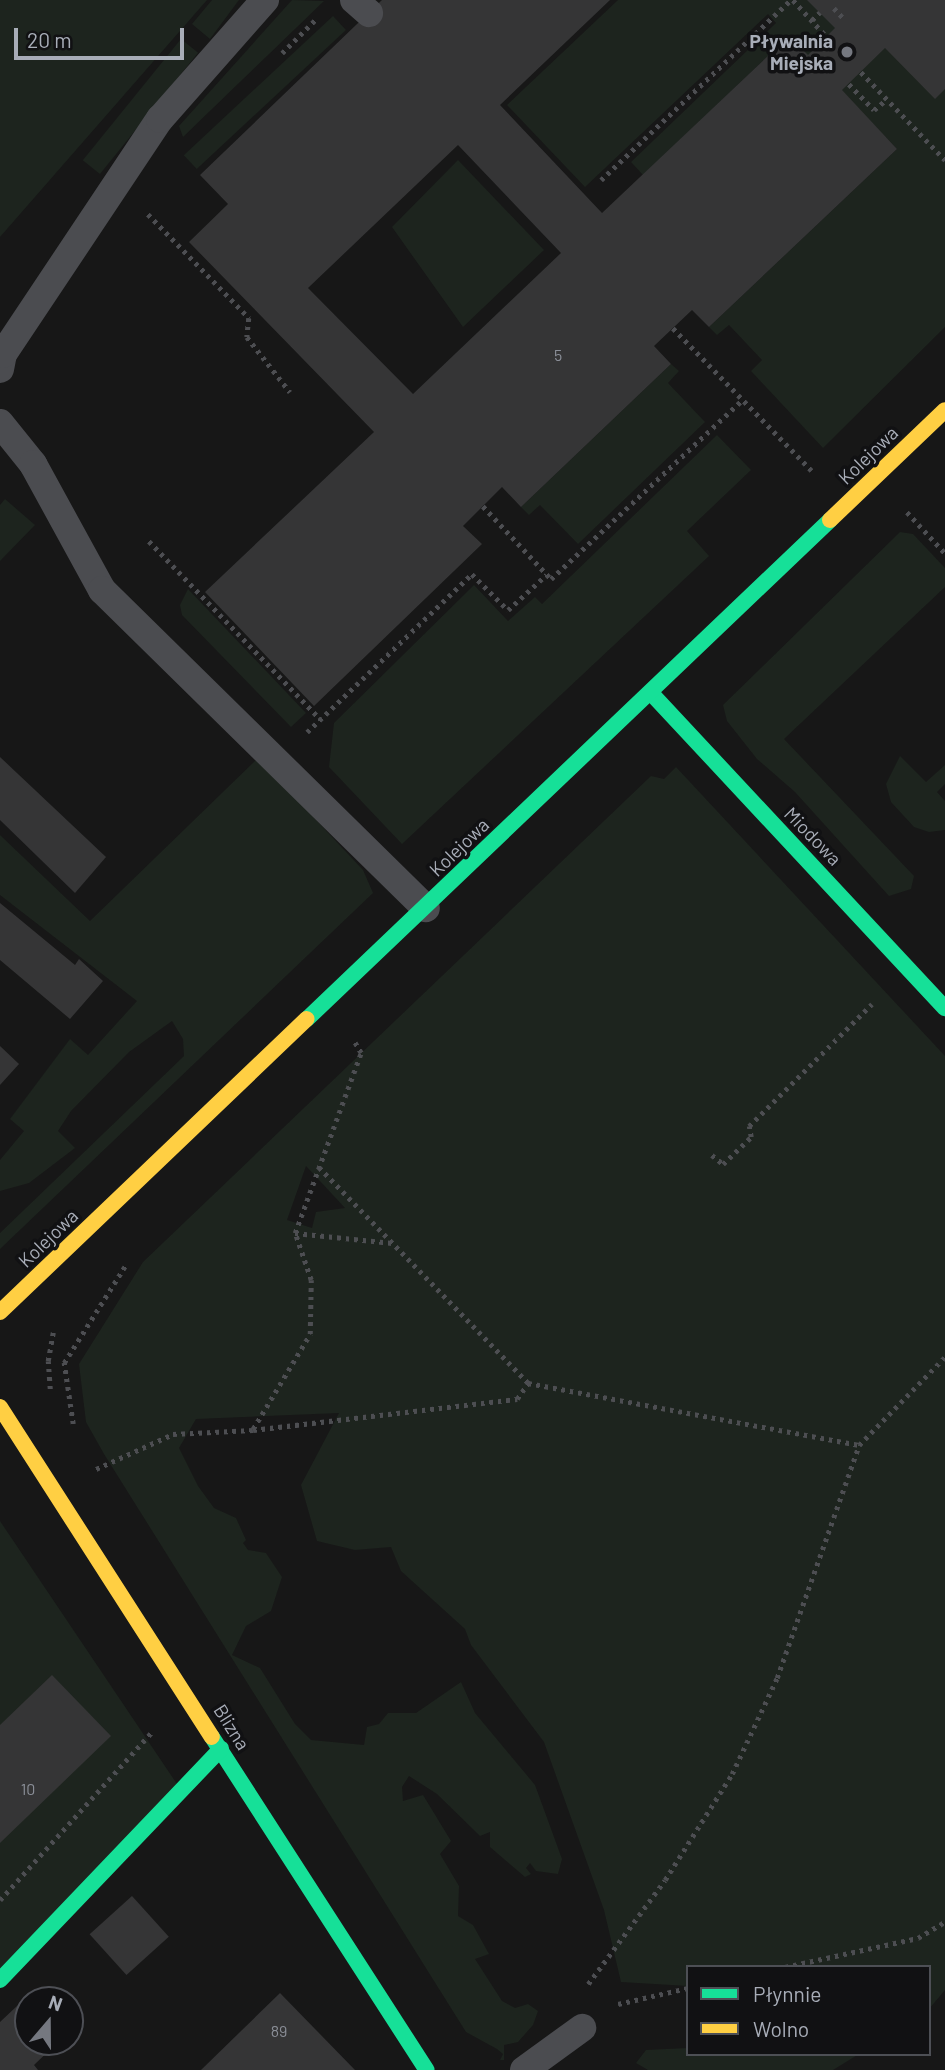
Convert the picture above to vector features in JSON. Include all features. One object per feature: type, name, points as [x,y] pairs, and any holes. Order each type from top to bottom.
[{"type":"street","name":"Kolejowa","points":[[0,1312],[945,410]]},
{"type":"street","name":"Miodowa","points":[[651,693],[945,1008]]},
{"type":"street","name":"Blizna","points":[[0,1407],[427,2070]]},
{"type":"street","points":[[0,1980],[221,1749]]},
{"type":"lane","points":[[0,369],[3,354],[160,119],[265,0]]},
{"type":"lane","points":[[0,423],[33,464],[102,590],[426,908]]},
{"type":"lane","points":[[524,2070],[582,2028]]},
{"type":"path","points":[[601,180],[792,0],[826,36]]},
{"type":"path","points":[[834,8],[845,20]]},
{"type":"path","points":[[812,20],[820,12]]},
{"type":"path","points":[[861,72],[945,160]]},
{"type":"path","points":[[849,84],[874,110],[886,100]]},
{"type":"path","points":[[117,184],[248,318],[247,337],[290,392]]},
{"type":"path","points":[[673,328],[817,477]]},
{"type":"path","points":[[483,506],[551,579],[742,400]]},
{"type":"path","points":[[904,509],[945,553]]},
{"type":"path","points":[[149,541],[320,719]]},
{"type":"path","points":[[276,761],[472,574],[508,610],[546,575]]},
{"type":"path","points":[[712,1155],[723,1164],[751,1137],[749,1126],[908,967]]},
{"type":"path","points":[[253,1430],[310,1334],[311,1280],[295,1233],[361,1053],[354,1041]]},
{"type":"path","points":[[319,1167],[528,1383],[859,1445]]},
{"type":"path","points":[[295,1233],[393,1243]]},
{"type":"path","points":[[61,1416],[74,1432],[64,1363],[130,1259]]},
{"type":"path","points":[[52,1399],[48,1361],[55,1328]]},
{"type":"path","points":[[584,1989],[665,1880],[732,1774],[777,1678],[859,1445],[945,1357]]},
{"type":"path","points":[[91,1473],[173,1434],[253,1430],[517,1399],[528,1383]]},
{"type":"path","points":[[0,1900],[153,1731]]},
{"type":"path","points":[[794,1965],[918,1938],[945,1922]]},
{"type":"path","points":[[582,2028],[619,2004],[686,1988]]},
{"type":"shaded area","points":[[0,0],[207,0],[0,237]]},
{"type":"shaded area","points":[[212,0],[239,0],[210,39],[192,24]]},
{"type":"shaded area","points":[[292,0],[324,1],[183,137],[179,126]]},
{"type":"shaded area","points":[[618,0],[945,0],[945,327],[823,448],[751,371],[762,360],[729,325],[717,335],[709,327],[897,149],[789,36],[643,175],[631,162],[776,23],[768,14],[585,187],[507,105]]},
{"type":"shaded area","points":[[333,16],[346,30],[197,169],[184,155]]},
{"type":"shaded area","points":[[181,39],[198,53],[100,174],[83,160]]},
{"type":"shaded area","points":[[458,160],[544,250],[463,327],[392,227]]},
{"type":"shaded area","points":[[671,364],[679,371],[668,383],[705,422],[578,544],[540,505],[529,515],[521,507]]},
{"type":"shaded area","points":[[717,435],[751,470],[687,531],[709,556],[402,844],[329,767],[334,723],[474,585],[508,621],[535,597],[542,604]]},
{"type":"shaded area","points":[[5,499],[35,525],[0,561],[0,505]]},
{"type":"shaded area","points":[[900,532],[913,534],[945,568],[945,587],[784,739],[914,876],[911,889],[889,896],[795,792],[757,759],[727,721],[723,705]]},
{"type":"shaded area","points":[[188,589],[306,713],[291,727],[182,615],[180,605]]},
{"type":"shaded area","points":[[900,756],[926,782],[945,765],[945,784],[937,792],[945,801],[945,830],[929,832],[914,827],[891,802],[886,784]]},
{"type":"shaded area","points":[[258,758],[363,870],[373,893],[0,1249],[0,1233],[184,1056],[183,1039],[172,1021],[129,1052],[71,1111],[58,1131],[75,1148],[29,1183],[0,1191],[0,1160],[24,1131],[10,1119],[70,1039],[88,1055],[137,1001],[0,895],[0,835],[90,921]]},
{"type":"shaded area","points":[[676,767],[945,1056],[945,1990],[931,2007],[931,1965],[686,1965],[686,1986],[621,1982],[604,1910],[544,1742],[471,1645],[465,1629],[401,1571],[391,1547],[355,1550],[317,1541],[301,1485],[339,1413],[196,1419],[179,1448],[198,1486],[214,1508],[236,1518],[246,1540],[243,1543],[248,1550],[266,1553],[282,1577],[271,1611],[246,1626],[232,1655],[260,1668],[295,1724],[311,1740],[364,1745],[367,1727],[379,1724],[388,1713],[416,1713],[461,1682],[475,1713],[535,1785],[562,1859],[558,1874],[536,1871],[530,1863],[526,1868],[531,1874],[525,1877],[490,1847],[490,1832],[480,1836],[437,1794],[409,1776],[402,1787],[403,1801],[423,1795],[451,1841],[440,1854],[459,1886],[458,1916],[473,1925],[489,1954],[475,1959],[502,2001],[515,2008],[528,2004],[538,2011],[533,2025],[518,2042],[504,2045],[504,2060],[500,2060],[503,2054],[497,2049],[466,2032],[104,1454],[86,1422],[79,1364],[143,1262],[651,776],[664,779]],"holes":[[[306,1166],[345,1208],[316,1212],[312,1228],[287,1220]]]},
{"type":"shaded area","points":[[0,1521],[181,1790],[0,1980]]},
{"type":"shaded area","points":[[686,2048],[686,2056],[856,2056],[833,2070],[648,2070],[636,2063],[646,2050]]},
{"type":"building","points":[[382,0],[610,0],[500,105],[602,213],[789,36],[808,55],[835,28],[807,0],[945,0],[945,89],[935,99],[885,48],[842,90],[897,149],[709,327],[692,310],[654,346],[671,364],[521,507],[502,487],[463,526],[482,544],[314,706],[205,592],[374,432],[189,242],[228,204],[200,175]],"holes":[[[458,145],[561,253],[413,394],[308,288]]]},
{"type":"building","points":[[0,757],[106,857],[75,893],[0,820]]},
{"type":"building","points":[[0,903],[75,965],[79,959],[103,981],[70,1019],[0,960]]},
{"type":"building","points":[[0,1046],[19,1064],[0,1085]]},
{"type":"building","points":[[52,1675],[111,1736],[0,1843],[0,1725]]},
{"type":"building","points":[[132,1896],[169,1937],[126,1975],[90,1934]]},
{"type":"building","points":[[280,1993],[355,2070],[201,2070]]},
{"type":"building","points":[[14,2009],[14,2056],[43,2056],[34,2065],[38,2070],[0,2070],[0,2022]]},
{"type":"traffic: fast","points":[[307,1019],[830,520]]},
{"type":"traffic: fast","points":[[651,693],[945,1008]]},
{"type":"traffic: fast","points":[[212,1737],[427,2070]]},
{"type":"traffic: fast","points":[[0,1980],[221,1749]]},
{"type":"traffic: slow","points":[[830,520],[945,410]]},
{"type":"traffic: slow","points":[[0,1312],[307,1019]]},
{"type":"traffic: slow","points":[[0,1407],[212,1737]]},
{"type":"place","name":"Pływalnia Miejska","points":[[847,52]]}]
